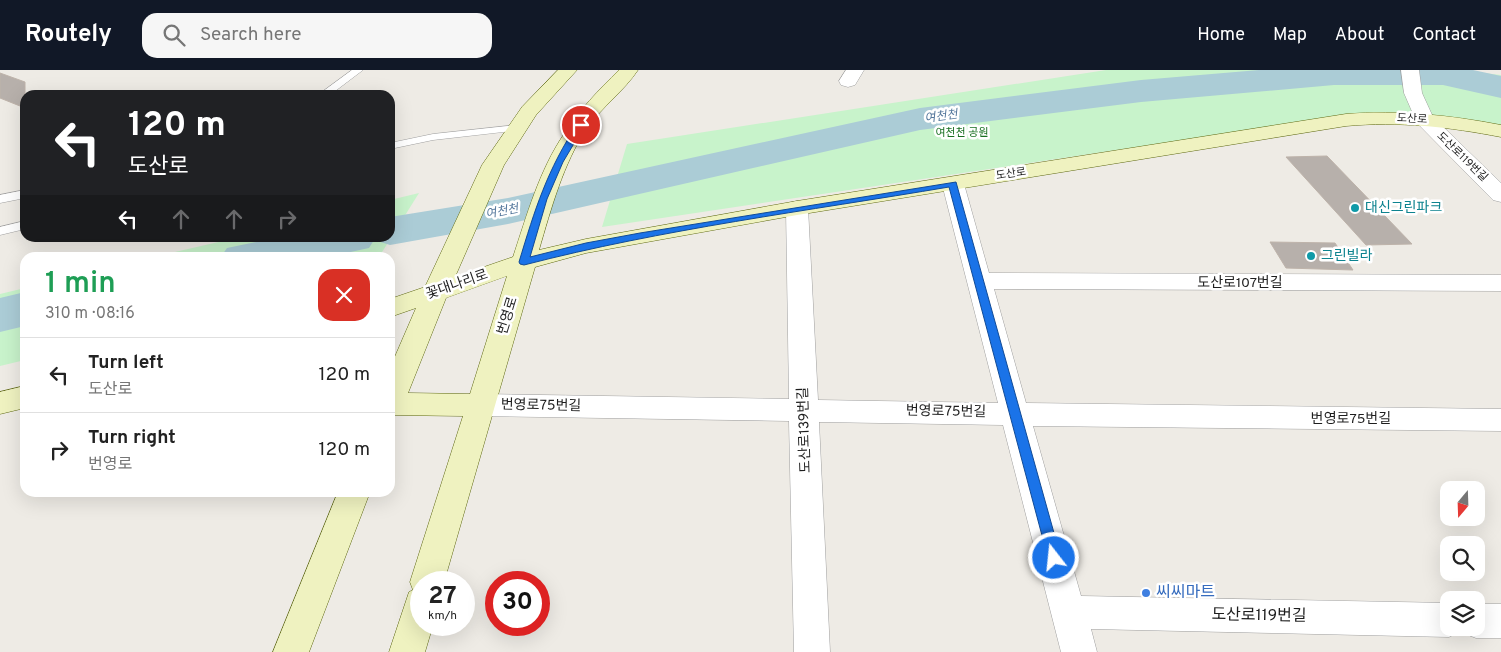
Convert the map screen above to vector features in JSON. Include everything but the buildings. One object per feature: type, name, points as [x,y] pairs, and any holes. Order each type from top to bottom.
[{"type":"main road","points":[[395,390],[434,294],[493,165],[529,111],[568,70]]},
{"type":"main road","name":"번영로","points":[[430,571],[543,199],[558,162],[574,134],[587,116],[629,70]]},
{"type":"main road","name":"도산로","points":[[527,253],[586,246],[797,208],[1346,120],[1382,118],[1424,119],[1501,131]]},
{"type":"main road","name":"꽃대나리로","points":[[395,306],[434,294],[527,253]]},
{"type":"main road","points":[[0,403],[20,398]]},
{"type":"main road","points":[[395,402],[480,405]]},
{"type":"main road","points":[[291,652],[352,497]]},
{"type":"main road","points":[[407,652],[412,636]]},
{"type":"street","points":[[1410,70],[1413,93],[1424,119]]},
{"type":"street","name":"도산로119번길","points":[[1424,119],[1501,195]]},
{"type":"street","points":[[953,184],[1080,652]]},
{"type":"street","name":"도산로139번길","points":[[797,208],[812,652]]},
{"type":"street","name":"도산로107번길","points":[[979,281],[1501,284]]},
{"type":"street","name":"번영로75번길","points":[[480,405],[804,409],[1218,418],[1501,420]]},
{"type":"street","name":"도산로119번길","points":[[1070,612],[1440,620]]},
{"type":"street","points":[[1485,620],[1501,621]]},
{"type":"lane","points":[[330,90],[358,70]]},
{"type":"lane","points":[[395,145],[433,137],[516,128]]},
{"type":"lane","points":[[0,199],[20,195]]},
{"type":"lane","points":[[0,231],[20,226]]},
{"type":"green space","name":"여천천 공원","points":[[1106,70],[1457,70],[1501,75],[1501,127],[1344,116],[602,227],[627,144]]},
{"type":"green space","points":[[419,193],[395,231],[395,199]]},
{"type":"green space","points":[[219,242],[388,242],[382,252],[175,252]]},
{"type":"green space","points":[[20,289],[20,361],[0,366],[0,294]]},
{"type":"waterway","name":"여천천","points":[[395,230],[508,211],[920,119],[1141,91],[1334,74],[1443,74],[1501,87]]},
{"type":"waterway","name":"여천천","points":[[276,252],[331,242]]},
{"type":"waterway","name":"여천천","points":[[0,315],[20,310]]},
{"type":"place","name":"대신그린파크","points":[[1355,208]]},
{"type":"place","name":"그린빌라","points":[[1311,256]]},
{"type":"place","name":"씨씨마트","points":[[1146,593]]},
{"type":"route","points":[[581,125],[558,162],[543,199],[524,262],[586,246],[640,236],[797,208],[953,184],[1054,558]]}]
